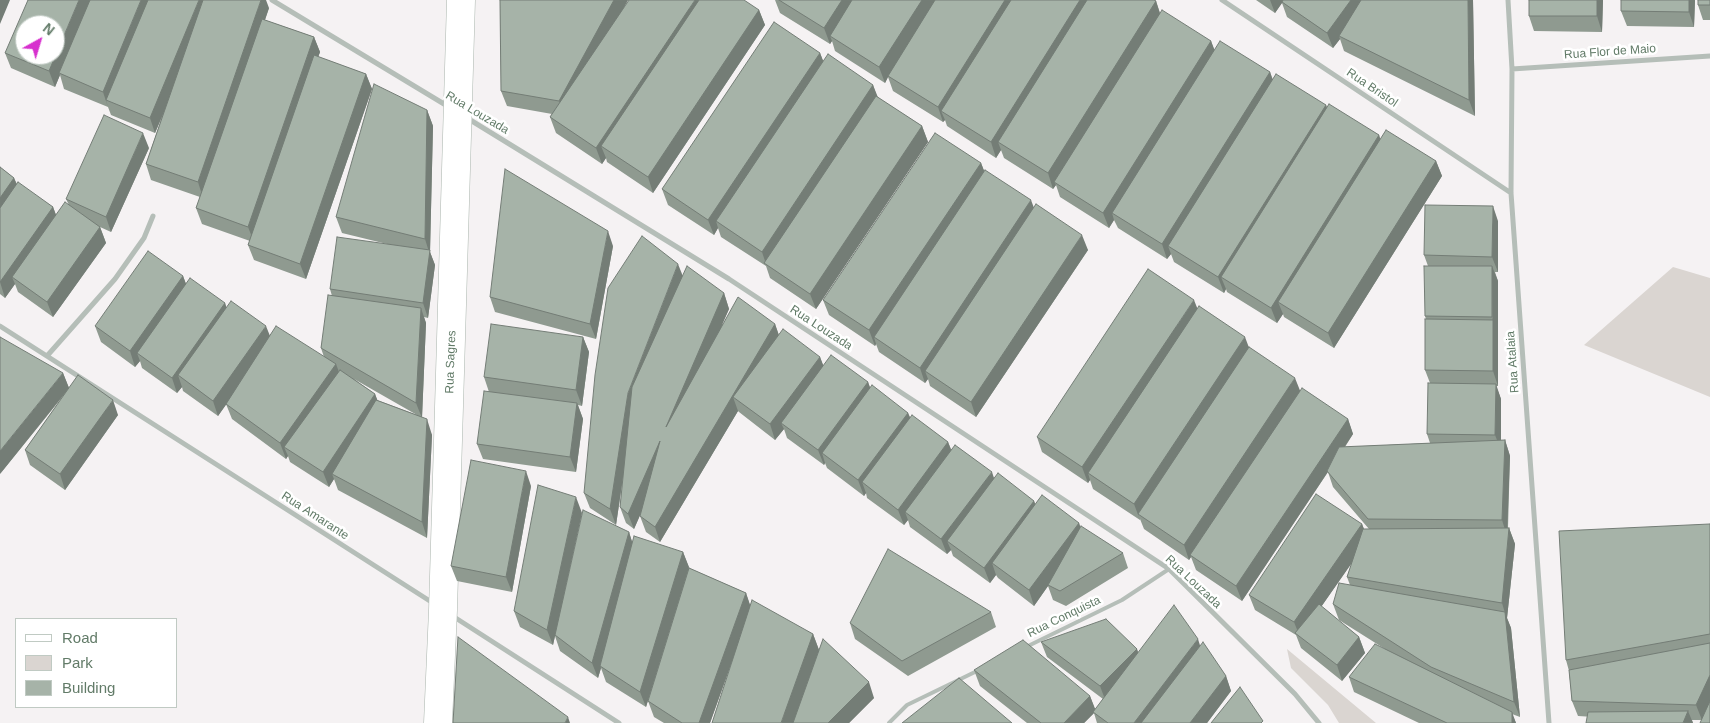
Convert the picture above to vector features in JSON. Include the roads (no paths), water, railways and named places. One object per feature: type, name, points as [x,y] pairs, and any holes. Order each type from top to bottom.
[{"type":"street","name":"Rua Louzada","points":[[272,0],[729,280],[1169,569],[1295,694],[1319,723]]},
{"type":"street","name":"Rua Sagres","points":[[438,723],[461,0]]},
{"type":"street","name":"Rua Bristol","points":[[1222,0],[1511,194]]},
{"type":"street","name":"Rua Atalaia","points":[[1508,0],[1512,69],[1511,194],[1549,723]]},
{"type":"street","name":"Rua Flor de Maio","points":[[1512,69],[1710,56]]},
{"type":"street","points":[[47,356],[115,279],[144,238],[153,216]]},
{"type":"street","name":"Rua Amarante","points":[[1,328],[619,723]]},
{"type":"lane","name":"Rua Conquista","points":[[1023,648],[1122,600],[1169,569]]},
{"type":"lane","points":[[889,723],[907,705],[978,670]]}]
